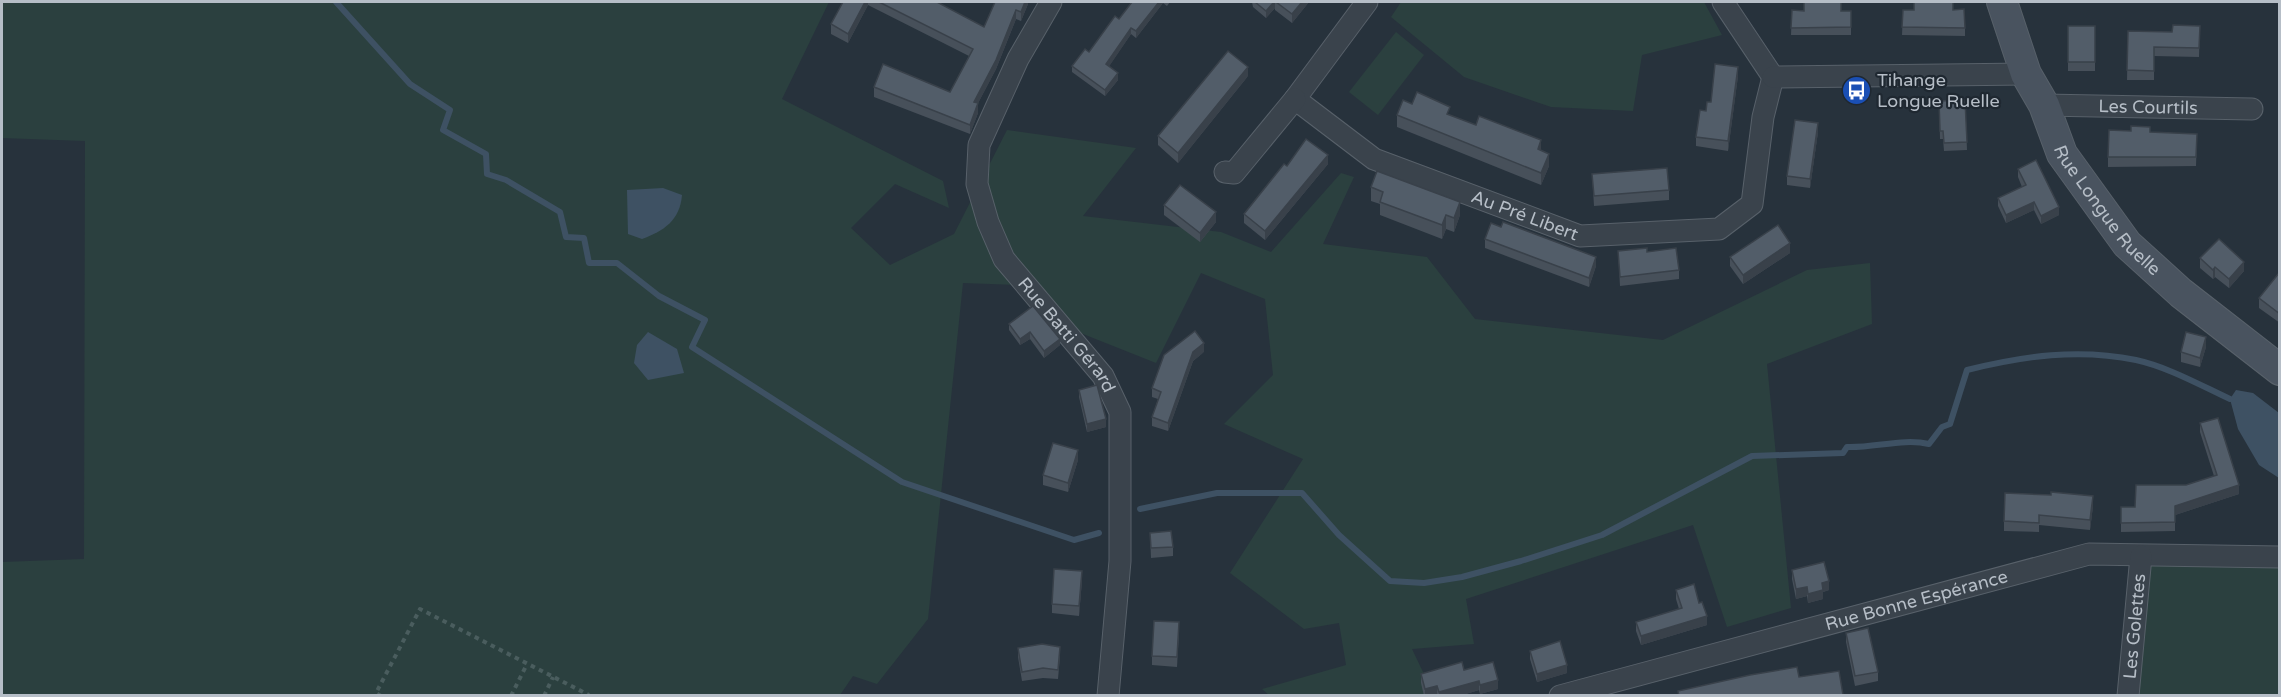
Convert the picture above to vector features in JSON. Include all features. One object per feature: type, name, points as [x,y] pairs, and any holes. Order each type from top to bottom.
[{"type":"street","name":"Rue Batti Gérard","points":[[1051,2],[1018,59],[979,146],[977,184],[988,222],[1004,259],[1103,376],[1120,412],[1120,561],[1108,696]]},
{"type":"street","points":[[1225,172],[1234,173],[1295,99],[1367,2]]},
{"type":"street","points":[[1723,2],[1773,77],[2026,74]]},
{"type":"street","name":"Rue Longue Ruelle","points":[[2002,2],[2026,74],[2044,105],[2062,154],[2127,244],[2181,293],[2280,370]]},
{"type":"street","name":"Au Pré Libert","points":[[1295,99],[1374,159],[1580,236],[1719,229],[1752,204],[1763,117],[1773,77]]},
{"type":"street","name":"Les Courtils","points":[[2044,105],[2252,109]]},
{"type":"street","name":"Rue Bonne Espérance","points":[[1560,696],[2089,554],[2280,557]]},
{"type":"street","name":"Les Golettes","points":[[2128,696],[2140,556]]},
{"type":"path","points":[[381,696],[376,693],[420,609],[589,696]]},
{"type":"path","points":[[511,696],[527,664]]},
{"type":"path","points":[[544,696],[553,677]]},
{"type":"path","points":[[571,696],[574,688]]},
{"type":"green space","points":[[2,2],[829,2],[782,99],[943,181],[949,208],[895,184],[851,228],[890,265],[954,234],[1007,130],[1136,148],[1083,216],[1221,232],[1271,252],[1341,173],[1354,177],[1323,244],[1427,257],[1475,319],[1663,340],[1807,270],[1870,263],[1872,324],[1767,364],[1791,608],[1727,627],[1693,525],[1466,599],[1474,644],[1412,649],[1434,695],[1270,696],[1262,689],[1346,665],[1339,623],[1304,629],[1230,573],[1303,459],[1224,424],[1273,375],[1265,299],[1201,273],[1156,363],[1078,332],[1041,286],[963,283],[928,619],[877,684],[853,676],[840,695],[2,695],[2,562],[84,559],[85,141],[2,138]]},
{"type":"green space","points":[[1401,2],[1704,2],[1722,35],[1642,55],[1633,111],[1551,107],[1464,77],[1391,17]]},
{"type":"green space","points":[[1396,32],[1424,55],[1378,115],[1349,92]]},
{"type":"green space","points":[[2141,556],[2279,557],[2279,695],[2128,696]]},
{"type":"water","points":[[663,188],[682,195],[681,204],[674,218],[664,228],[642,239],[628,234],[627,190]]},
{"type":"water","points":[[648,332],[677,349],[684,373],[648,380],[634,363],[637,345]]},
{"type":"water","points":[[2236,390],[2253,393],[2279,413],[2279,478],[2259,465],[2238,429],[2230,399]]},
{"type":"building","points":[[843,2],[865,2],[848,34],[831,24]]},
{"type":"building","points":[[879,2],[937,2],[984,27],[995,2],[1025,2],[1021,12],[1016,10],[996,60],[974,102],[978,103],[970,125],[874,87],[883,64],[950,92],[973,49]]},
{"type":"building","points":[[1132,2],[1159,2],[1136,31],[1131,28],[1106,64],[1118,73],[1105,90],[1072,66],[1085,49],[1089,52],[1115,16],[1119,19]]},
{"type":"building","points":[[1255,2],[1274,2],[1266,11]]},
{"type":"building","points":[[1276,2],[1302,2],[1292,14]]},
{"type":"building","points":[[1804,2],[1841,2],[1841,11],[1851,11],[1851,27],[1791,28],[1792,10],[1804,11]]},
{"type":"building","points":[[1914,2],[1953,2],[1953,10],[1964,9],[1965,28],[1902,27],[1903,10],[1914,10]]},
{"type":"building","points":[[2173,25],[2200,26],[2199,48],[2154,47],[2154,71],[2127,70],[2128,31],[2172,32]]},
{"type":"building","points":[[2068,26],[2095,26],[2095,62],[2068,62]]},
{"type":"building","points":[[1228,51],[1248,67],[1178,153],[1158,136]]},
{"type":"building","points":[[1715,64],[1738,67],[1728,141],[1696,137],[1700,110],[1706,111],[1707,102],[1711,102]]},
{"type":"building","points":[[1417,92],[1450,107],[1447,114],[1476,125],[1479,116],[1541,140],[1538,149],[1549,154],[1541,173],[1397,115],[1403,100],[1412,104]]},
{"type":"building","points":[[1965,100],[1967,142],[1944,143],[1943,131],[1940,131],[1939,101]]},
{"type":"building","points":[[1795,120],[1818,123],[1810,179],[1787,176]]},
{"type":"building","points":[[2131,126],[2150,127],[2150,132],[2197,134],[2196,157],[2108,157],[2109,130],[2131,131]]},
{"type":"building","points":[[1306,139],[1328,155],[1265,231],[1244,214],[1284,164],[1287,166]]},
{"type":"building","points":[[2036,160],[2059,207],[2041,216],[2034,202],[2006,215],[1998,198],[2026,185],[2018,169]]},
{"type":"building","points":[[1667,168],[1669,190],[1594,196],[1592,174]]},
{"type":"building","points":[[1377,171],[1460,202],[1454,218],[1446,215],[1442,225],[1380,202],[1383,192],[1371,187]]},
{"type":"building","points":[[1180,185],[1216,212],[1200,233],[1164,205]]},
{"type":"building","points":[[1503,222],[1596,257],[1589,278],[1485,239],[1491,223],[1501,227]]},
{"type":"building","points":[[1778,225],[1790,243],[1743,275],[1730,257]]},
{"type":"building","points":[[2219,239],[2244,262],[2229,279],[2215,267],[2213,270],[2200,258]]},
{"type":"building","points":[[1647,248],[1647,252],[1676,248],[1679,270],[1620,277],[1618,251]]},
{"type":"building","points":[[2280,273],[2280,314],[2259,298]]},
{"type":"building","points":[[1033,306],[1060,339],[1044,351],[1030,332],[1020,339],[1009,324]]},
{"type":"building","points":[[1195,331],[1204,343],[1193,352],[1168,423],[1152,417],[1161,392],[1152,388],[1164,355]]},
{"type":"building","points":[[2186,332],[2206,337],[2200,358],[2181,352]]},
{"type":"building","points":[[1097,385],[1106,419],[1087,424],[1079,390]]},
{"type":"building","points":[[2218,418],[2239,485],[2175,506],[2175,522],[2121,523],[2121,507],[2135,507],[2136,485],[2186,485],[2217,475],[2200,423]]},
{"type":"building","points":[[1053,443],[1078,450],[1068,483],[1043,475]]},
{"type":"building","points":[[2051,492],[2093,496],[2090,520],[2039,515],[2039,523],[2004,521],[2005,493],[2051,495]]},
{"type":"building","points":[[1171,531],[1173,547],[1151,548],[1150,533]]},
{"type":"building","points":[[1824,562],[1829,581],[1822,583],[1823,590],[1808,594],[1807,587],[1796,589],[1792,570]]},
{"type":"building","points":[[1054,569],[1082,571],[1079,606],[1052,604]]},
{"type":"building","points":[[1694,584],[1699,603],[1702,602],[1707,616],[1641,636],[1636,622],[1682,608],[1676,590]]},
{"type":"building","points":[[1154,621],[1179,622],[1177,657],[1152,656]]},
{"type":"building","points":[[1868,628],[1878,672],[1855,676],[1846,633]]},
{"type":"building","points":[[1560,641],[1567,665],[1537,674],[1530,651]]},
{"type":"building","points":[[1042,644],[1060,647],[1058,670],[1043,668],[1022,672],[1018,648]]},
{"type":"building","points":[[1462,662],[1464,670],[1493,662],[1498,680],[1480,685],[1479,681],[1439,692],[1437,686],[1425,689],[1421,674]]},
{"type":"building","points":[[1797,667],[1799,677],[1839,671],[1843,695],[1679,696],[1678,691]]},
{"type":"waterway","points":[[336,2],[410,84],[450,110],[443,130],[486,154],[487,174],[506,180],[560,212],[566,237],[584,238],[589,263],[617,263],[659,296],[705,320],[692,347],[902,482],[1074,540],[1099,533]]},
{"type":"waterway","points":[[1140,509],[1217,493],[1302,493],[1339,535],[1390,581],[1424,583],[1462,577],[1602,535],[1752,456],[1843,453],[1847,447],[1919,442],[1929,444],[1942,427],[1950,424],[1967,370],[1988,365],[2051,355],[2114,356],[2160,367],[2230,399]]},
{"type":"place","name":"Tihange Longue Ruelle","points":[[1856,90]]}]
